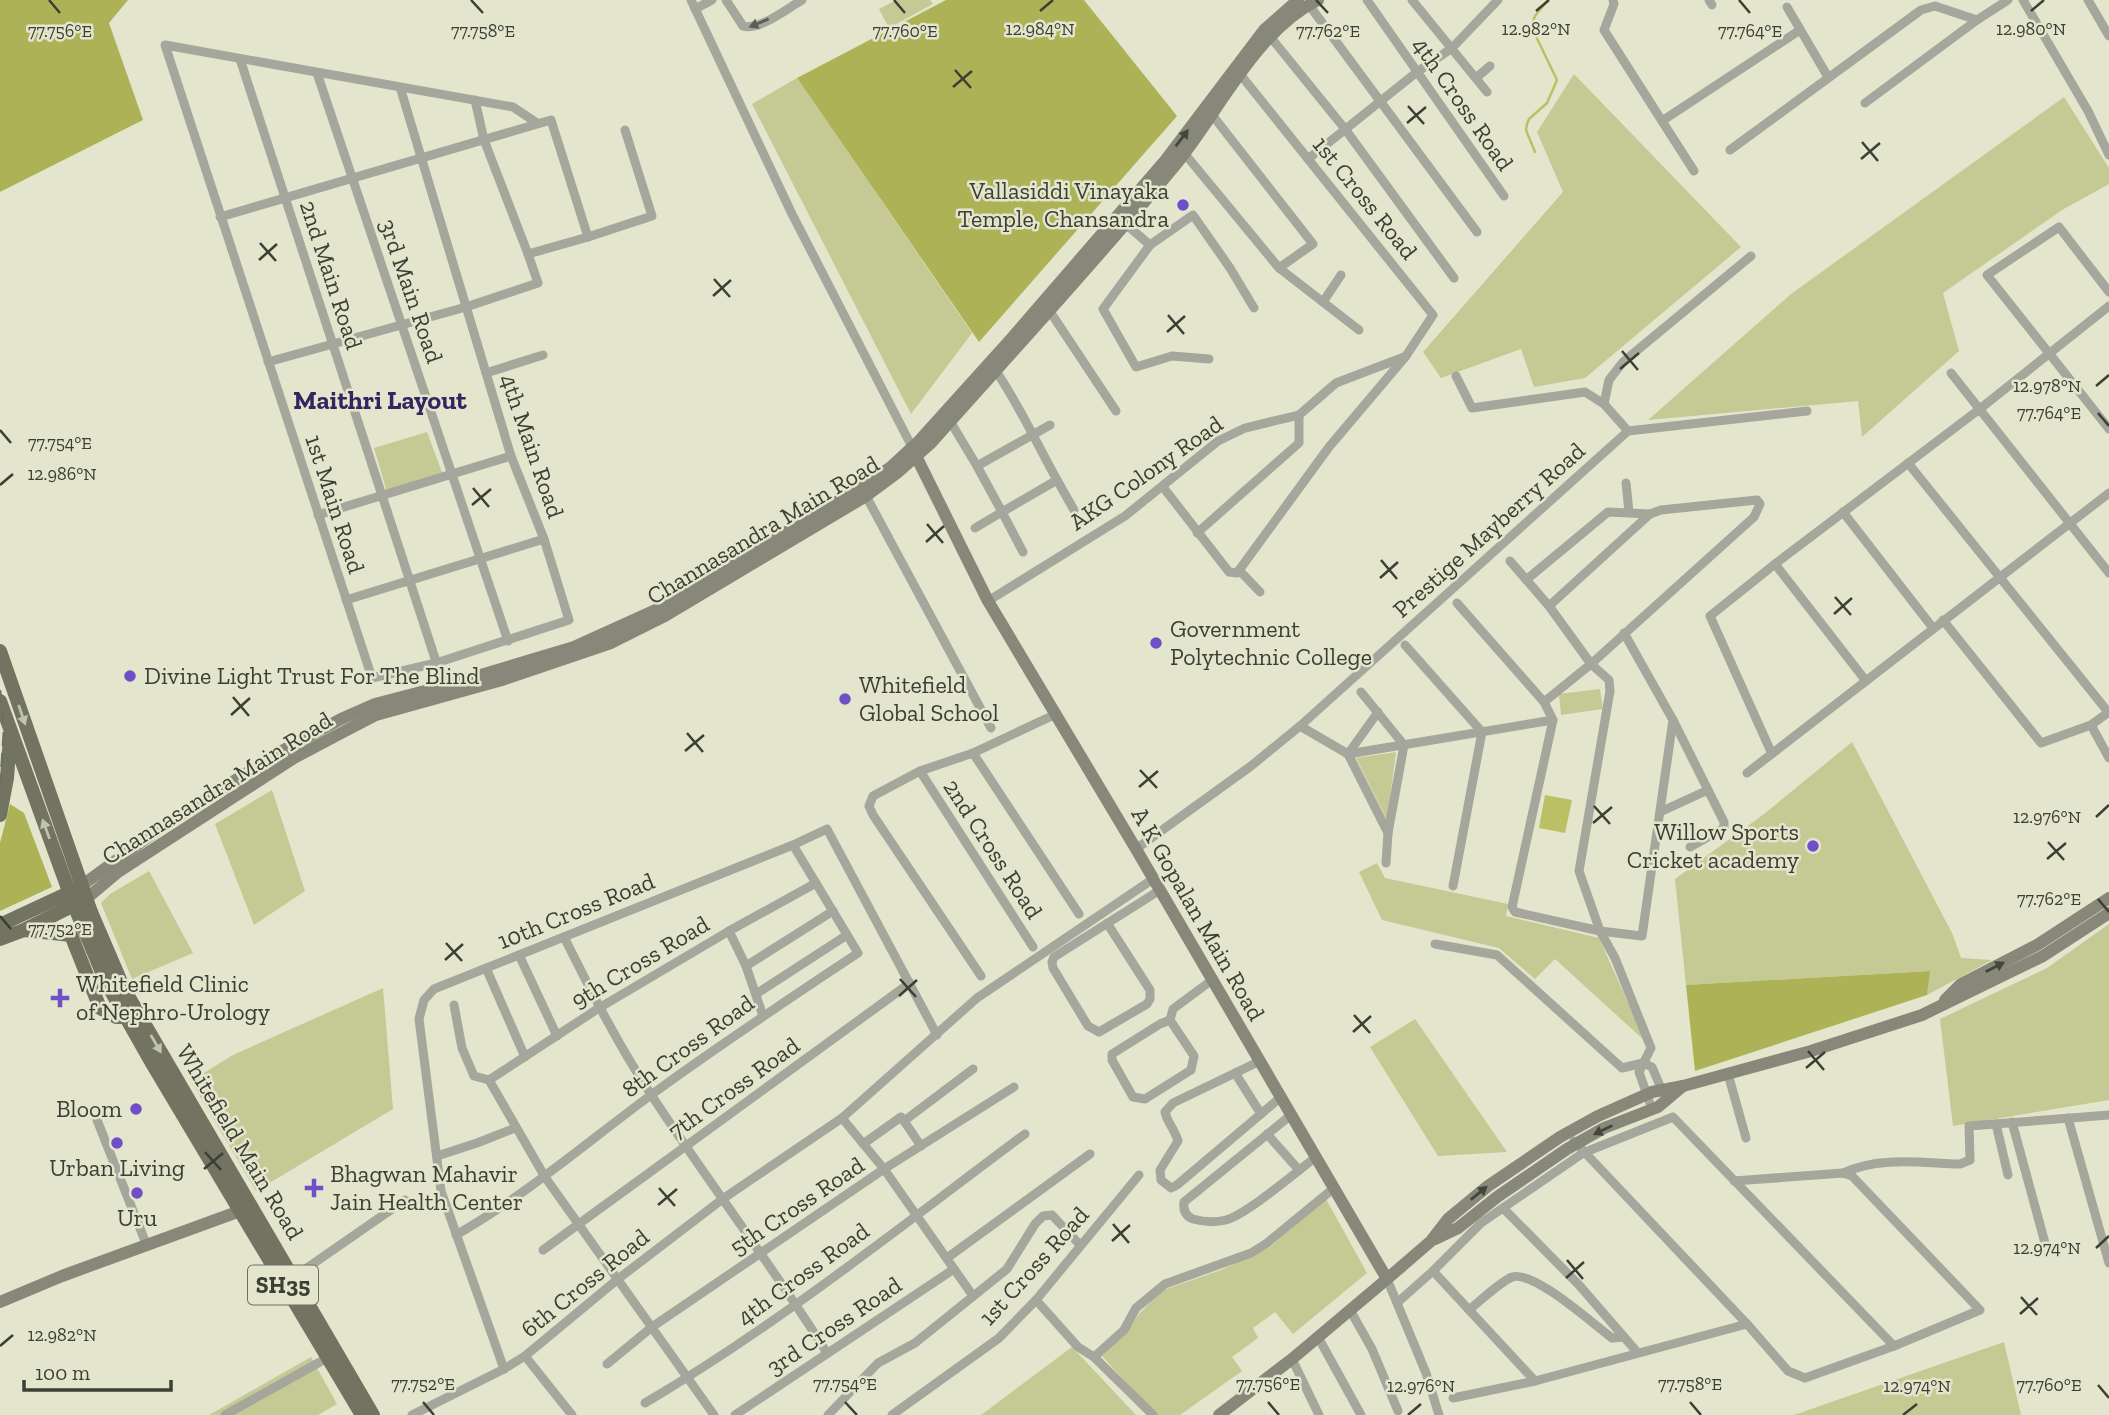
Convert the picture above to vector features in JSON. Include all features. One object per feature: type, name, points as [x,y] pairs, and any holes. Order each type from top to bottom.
[{"type":"main road","name":"SH35","points":[[0,651],[78,896]]},
{"type":"main road","name":"SH35","points":[[0,701],[5,726],[78,896]]},
{"type":"main road","points":[[0,815],[6,778],[5,726]]},
{"type":"main road","points":[[0,925],[78,896]]},
{"type":"main road","points":[[0,939],[24,930],[78,896]]},
{"type":"main road","name":"Whitefield Main Road","points":[[78,896],[106,982],[124,1017],[362,1415]]},
{"type":"main road","name":"Whitefield Main Road","points":[[78,896],[124,989],[373,1415]]},
{"type":"main road","points":[[24,930],[71,935],[100,1008],[107,1014],[124,1017]]},
{"type":"main road","points":[[202,1138],[232,1189],[236,1205]]},
{"type":"street","points":[[712,0],[693,4],[792,214],[914,452]]},
{"type":"street","points":[[726,0],[747,28],[757,26],[802,0]]},
{"type":"street","name":"4th Cross Road","points":[[1367,0],[1504,196]]},
{"type":"street","points":[[1412,0],[1488,92]]},
{"type":"street","points":[[1308,159],[1417,72],[1452,48],[1498,0]]},
{"type":"street","points":[[1613,0],[1614,4],[1604,30],[1694,171]]},
{"type":"street","points":[[1865,103],[2008,0]]},
{"type":"street","points":[[2023,0],[2106,139],[2109,155]]},
{"type":"street","points":[[2088,0],[2109,36]]},
{"type":"street","points":[[1308,2],[1476,232]]},
{"type":"street","name":"Channasandra Main Road","points":[[78,896],[294,758],[376,710],[443,686],[611,643],[663,617],[866,495],[950,421],[996,371],[1121,221],[1164,162],[1268,33],[1308,2]]},
{"type":"street","points":[[1730,150],[1921,10],[1935,6],[1977,20]]},
{"type":"street","points":[[1787,7],[1828,77]]},
{"type":"street","points":[[1662,121],[1800,30]]},
{"type":"street","points":[[1268,33],[1345,129],[1454,278]]},
{"type":"street","name":"1st Main Road","points":[[240,59],[165,46],[372,678]]},
{"type":"street","points":[[240,59],[513,107],[537,123]]},
{"type":"street","name":"2nd Main Road","points":[[240,59],[443,686]]},
{"type":"street","points":[[1476,78],[1490,66]]},
{"type":"street","name":"Channasandra Main Road","points":[[376,710],[557,657],[658,609],[863,486],[914,452],[940,418],[1185,154],[1213,116],[1238,71]]},
{"type":"street","name":"1st Cross Road","points":[[1238,71],[1433,315],[1406,356]]},
{"type":"street","name":"3rd Main Road","points":[[317,73],[508,641]]},
{"type":"street","name":"4th Main Road","points":[[372,678],[437,665],[569,620],[544,539],[511,456],[400,87]]},
{"type":"street","points":[[268,362],[466,307],[538,283],[484,140],[475,100]]},
{"type":"street","points":[[1213,116],[1313,244],[1279,268]]},
{"type":"street","points":[[220,217],[551,120],[588,237]]},
{"type":"street","points":[[528,254],[652,216],[625,130]]},
{"type":"street","points":[[1185,154],[1279,268],[1359,330]]},
{"type":"street","points":[[1209,359],[1172,356],[1136,366],[1103,309],[1150,245],[1193,215],[1254,308]]},
{"type":"street","points":[[1121,221],[1150,245]]},
{"type":"street","points":[[2109,292],[2059,227],[1987,275],[2109,429]]},
{"type":"street","points":[[1604,404],[1609,380],[1623,362],[1751,256]]},
{"type":"street","points":[[1323,302],[1341,275]]},
{"type":"street","points":[[1772,754],[1710,616],[2109,306]]},
{"type":"street","points":[[1049,310],[1116,411]]},
{"type":"street","points":[[486,373],[543,355]]},
{"type":"street","points":[[1163,487],[1229,572],[1237,573],[1329,447],[1406,356]]},
{"type":"street","name":"AKG Colony Road","points":[[988,601],[1125,516],[1218,441],[1245,428],[1299,415],[1336,383],[1406,356]]},
{"type":"street","points":[[996,371],[1073,510]]},
{"type":"street","points":[[1951,373],[2109,573]]},
{"type":"street","points":[[1456,376],[1472,408],[1585,392],[1604,404],[1628,431],[1807,411]]},
{"type":"street","points":[[1197,533],[1299,443],[1299,415]]},
{"type":"street","points":[[950,421],[1023,552]]},
{"type":"street","points":[[977,466],[1050,425]]},
{"type":"street","name":"Prestige Mayberry Road","points":[[1136,849],[1251,766],[1300,726],[1628,431]]},
{"type":"street","name":"A K Gopalan Main Road","points":[[914,452],[988,601],[1387,1279]]},
{"type":"street","points":[[318,515],[511,456]]},
{"type":"street","points":[[1908,463],[2109,712],[2091,725],[2041,743],[1943,620]]},
{"type":"street","points":[[975,528],[1057,480]]},
{"type":"street","points":[[1626,483],[1629,512]]},
{"type":"street","points":[[1747,773],[2109,493]]},
{"type":"street","points":[[866,495],[991,728]]},
{"type":"street","points":[[1544,702],[1591,664],[1754,517],[1760,504],[1757,500],[1661,510],[1650,514],[1549,606]]},
{"type":"street","points":[[1526,580],[1608,512],[1650,514]]},
{"type":"street","points":[[1843,512],[1933,628]]},
{"type":"street","points":[[346,600],[544,539]]},
{"type":"street","points":[[1510,561],[1549,606],[1591,664],[1609,680],[1610,691],[1579,871],[1600,931],[1615,958],[1651,1048],[1639,1072],[1652,1109]]},
{"type":"street","points":[[1775,564],[1866,681]]},
{"type":"street","points":[[1239,570],[1260,592]]},
{"type":"street","points":[[1457,603],[1544,702],[1553,720],[1511,907],[1515,912],[1600,931],[1642,936],[1673,720]]},
{"type":"street","points":[[1624,633],[1673,720],[1724,826],[1690,847]]},
{"type":"street","points":[[1405,645],[1482,732]]},
{"type":"street","points":[[1361,692],[1404,745],[1388,833],[1386,863]]},
{"type":"street","points":[[1348,754],[1378,712]]},
{"type":"street","points":[[981,976],[869,806],[873,796],[920,771],[973,752],[1056,714]]},
{"type":"street","points":[[1348,754],[1553,720]]},
{"type":"street","points":[[2091,725],[2109,758]]},
{"type":"street","points":[[1300,726],[1348,754],[1388,833]]},
{"type":"street","points":[[1453,886],[1482,732]]},
{"type":"street","points":[[973,752],[1079,915]]},
{"type":"street","name":"2nd Cross Road","points":[[920,771],[1034,947]]},
{"type":"street","points":[[1660,812],[1708,790]]},
{"type":"street","name":"10th Cross Road","points":[[504,1369],[441,1191],[419,1019],[421,1008],[434,989],[827,829],[910,983]]},
{"type":"street","points":[[756,994],[847,935],[793,845]]},
{"type":"street","name":"9th Cross Road","points":[[489,1080],[599,1008],[816,883]]},
{"type":"street","points":[[1107,923],[1150,990],[1150,999],[1147,1004],[1098,1032],[1088,1026],[1052,962],[1054,957],[1107,923],[1156,884]]},
{"type":"street","name":"6th Cross Road","points":[[412,1415],[525,1356],[618,1279],[724,1198],[842,1118],[977,998],[1156,884]]},
{"type":"street","points":[[1940,1006],[1961,984],[2037,945],[2109,898]]},
{"type":"street","points":[[746,966],[833,911]]},
{"type":"street","points":[[1398,1302],[1481,1223],[1604,1128],[1652,1109],[1664,1096],[1683,1086],[1811,1051],[1922,1015],[2043,956],[2109,913]]},
{"type":"street","points":[[729,931],[746,966],[763,1016]]},
{"type":"street","name":"8th Cross Road","points":[[456,1235],[491,1215],[651,1095],[858,953],[847,935]]},
{"type":"street","points":[[564,937],[599,1008],[651,1095],[797,1305],[827,1353]]},
{"type":"street","points":[[1435,944],[1497,955],[1622,1068],[1643,1062],[1652,1067],[1664,1096]]},
{"type":"street","points":[[519,955],[557,1036]]},
{"type":"street","points":[[486,968],[525,1057]]},
{"type":"street","points":[[1170,1020],[1112,1054],[1112,1060],[1133,1097],[1145,1099],[1191,1070],[1194,1056],[1170,1020],[1173,1009],[1212,980]]},
{"type":"street","points":[[910,983],[937,1035]]},
{"type":"street","name":"7th Cross Road","points":[[543,1250],[910,983]]},
{"type":"street","points":[[454,1004],[465,1060],[474,1076],[489,1080],[545,1177],[714,1415]]},
{"type":"street","points":[[1259,1061],[1173,1102],[1165,1112],[1178,1140],[1160,1170],[1161,1180],[1171,1188],[1177,1185],[1281,1097]]},
{"type":"street","points":[[904,1121],[973,1069]]},
{"type":"street","points":[[1235,1073],[1261,1114]]},
{"type":"street","points":[[1728,1074],[1746,1138]]},
{"type":"street","name":"5th Cross Road","points":[[607,1364],[652,1327],[884,1170],[1014,1087]]},
{"type":"street","points":[[1219,1415],[1292,1359],[1387,1279],[1431,1241],[1448,1219],[1488,1186],[1598,1116],[1647,1094],[1664,1096]]},
{"type":"street","points":[[1291,1115],[1184,1202],[1183,1208],[1188,1217],[1205,1223],[1226,1220],[1240,1213],[1316,1157]]},
{"type":"street","points":[[1734,1181],[1843,1173],[1859,1166],[1890,1162],[1960,1164],[1969,1160],[1969,1126],[2109,1115]]},
{"type":"street","points":[[863,1144],[901,1117],[921,1146]]},
{"type":"street","points":[[1431,1241],[1458,1228],[1497,1197],[1580,1149],[1673,1117],[1894,1346]]},
{"type":"street","points":[[842,1118],[884,1170],[973,1296]]},
{"type":"street","points":[[2067,1118],[2109,1264]]},
{"type":"street","points":[[97,1120],[147,1246]]},
{"type":"street","points":[[2012,1122],[2045,1243]]},
{"type":"street","points":[[1996,1124],[2008,1175]]},
{"type":"street","points":[[437,1156],[515,1128]]},
{"type":"street","points":[[1570,1132],[1580,1149],[1747,1324],[1787,1371],[1805,1378],[1894,1346],[1980,1310],[1857,1180],[1843,1173]]},
{"type":"street","name":"4th Cross Road","points":[[645,1403],[688,1378],[797,1305],[1025,1134]]},
{"type":"street","points":[[1267,1135],[1299,1170]]},
{"type":"street","points":[[947,1258],[1090,1154]]},
{"type":"street","name":"1st Cross Road","points":[[892,1415],[999,1338],[1037,1300],[1139,1175]]},
{"type":"street","points":[[1094,1357],[1124,1330],[1136,1308],[1165,1284],[1251,1253],[1334,1188]]},
{"type":"street","points":[[294,1277],[405,1200]]},
{"type":"street","points":[[0,1302],[62,1276],[147,1246],[236,1205]]},
{"type":"street","points":[[1503,1208],[1579,1285],[1637,1352]]},
{"type":"street","points":[[828,1415],[878,1363],[915,1343],[1007,1269],[1035,1224],[1044,1216],[1052,1215],[1080,1245]]},
{"type":"street","name":"3rd Cross Road","points":[[735,1415],[954,1269]]},
{"type":"street","points":[[1433,1271],[1535,1381]]},
{"type":"street","points":[[1469,1310],[1513,1277],[1525,1277],[1542,1285],[1612,1338],[1624,1337]]},
{"type":"street","points":[[1387,1279],[1426,1373],[1439,1415]]},
{"type":"street","points":[[1037,1300],[1078,1347],[1094,1357],[1153,1415]]},
{"type":"street","points":[[1350,1310],[1371,1349],[1398,1411]]},
{"type":"street","points":[[1453,1398],[1535,1381],[1747,1324]]},
{"type":"street","points":[[1318,1337],[1361,1415]]},
{"type":"street","points":[[525,1356],[572,1415]]},
{"type":"street","points":[[225,1415],[327,1358]]},
{"type":"street","points":[[1292,1359],[1319,1415]]},
{"type":"shaded area","points":[[0,0],[128,0],[109,23],[143,120],[0,192]]},
{"type":"shaded area","points":[[896,0],[930,0],[933,4],[889,28],[879,9]]},
{"type":"shaded area","points":[[946,0],[1084,0],[1177,116],[979,342],[797,78]]},
{"type":"shaded area","points":[[1574,74],[1741,247],[1585,378],[1534,387],[1521,349],[1441,378],[1423,352],[1563,192],[1537,132]]},
{"type":"shaded area","points":[[797,78],[972,333],[911,414],[752,104]]},
{"type":"shaded area","points":[[2064,97],[2109,168],[2109,184],[2062,210],[1943,293],[1959,351],[1862,437],[1858,401],[1648,420],[1791,294]]},
{"type":"shaded area","points":[[427,432],[443,475],[387,492],[374,448]]},
{"type":"shaded area","points":[[1600,689],[1603,709],[1561,715],[1559,694]]},
{"type":"shaded area","name":"Willow Sports Cricket academy","points":[[1852,742],[1953,935],[1961,958],[1992,960],[1927,995],[1929,971],[1686,985],[1675,879],[1764,814]]},
{"type":"shaded area","points":[[1396,752],[1387,820],[1356,758]]},
{"type":"shaded area","points":[[272,790],[305,891],[254,925],[215,824]]},
{"type":"shaded area","points":[[1545,795],[1572,800],[1565,833],[1539,828]]},
{"type":"shaded area","points":[[10,804],[24,813],[52,887],[0,911],[0,843]]},
{"type":"shaded area","points":[[1377,863],[1385,878],[1508,904],[1506,916],[1599,938],[1645,1041],[1555,959],[1535,979],[1499,948],[1382,920],[1359,872]]},
{"type":"shaded area","points":[[149,871],[193,953],[132,979],[101,903],[110,894]]},
{"type":"shaded area","points":[[2109,924],[2109,1100],[1953,1126],[1940,1019],[2047,968]]},
{"type":"shaded area","points":[[1930,971],[1927,995],[1695,1071],[1686,985]]},
{"type":"shaded area","points":[[383,988],[393,1109],[256,1191],[191,1081],[233,1055]]},
{"type":"shaded area","points":[[1415,1019],[1507,1152],[1438,1156],[1370,1047]]},
{"type":"shaded area","points":[[1326,1199],[1367,1273],[1293,1334],[1275,1312],[1253,1328],[1258,1338],[1232,1357],[1242,1371],[1180,1415],[1156,1415],[1102,1356],[1126,1333],[1139,1314],[1161,1291],[1221,1270],[1270,1247]]},
{"type":"shaded area","points":[[2004,1342],[2021,1415],[1794,1415]]},
{"type":"shaded area","points":[[1072,1347],[1136,1415],[981,1415]]},
{"type":"shaded area","points":[[311,1357],[337,1404],[318,1415],[209,1415]]},
{"type":"waterway","points":[[1535,152],[1526,130],[1527,124],[1547,103],[1557,80],[1531,26],[1535,16],[1548,0]]},
{"type":"railway","points":[[0,690],[4,730],[0,789]]},
{"type":"place","name":"Vallasiddi Vinayaka Temple, Chansandra","points":[[1183,205]]},
{"type":"place","name":"Government Polytechnic College","points":[[1156,643]]},
{"type":"place","name":"Divine Light Trust For The Blind","points":[[130,676]]},
{"type":"place","name":"Whitefield Global School","points":[[845,699]]},
{"type":"place","name":"Willow Sports Cricket academy","points":[[1813,846]]},
{"type":"place","name":"Whitefield Clinic of Nephro-Urology","points":[[60,998]]},
{"type":"place","name":"Bloom","points":[[136,1109]]},
{"type":"place","name":"Urban Living","points":[[117,1143]]},
{"type":"place","name":"Bhagwan Mahavir Jain Health Center","points":[[314,1188]]},
{"type":"place","name":"Uru","points":[[137,1193]]},
{"type":"district","name":"Maithri Layout","points":[[380,400]]}]
